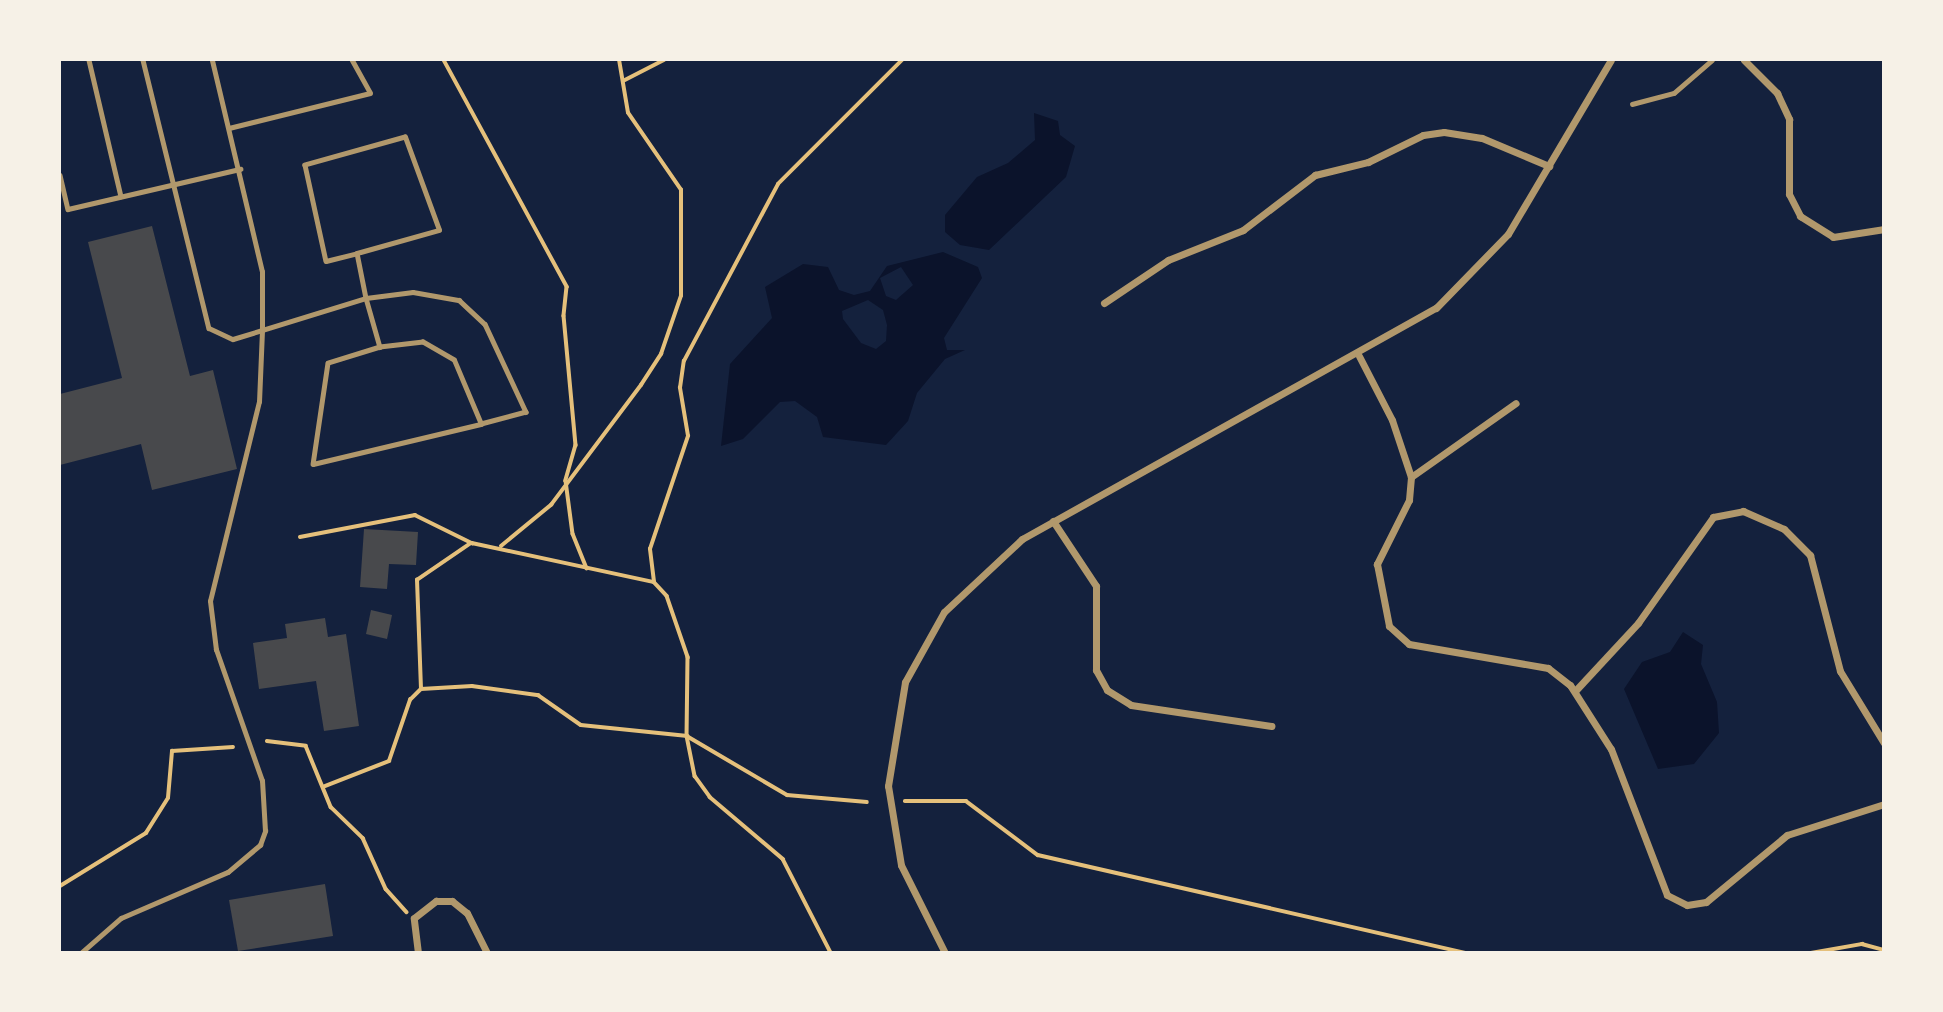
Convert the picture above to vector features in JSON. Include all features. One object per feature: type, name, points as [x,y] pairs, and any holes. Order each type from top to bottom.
[{"type":"street","points":[[945,953],[916,903],[892,826],[888,760],[894,720],[905,682],[944,612],[990,563],[1053,521],[1359,356],[1465,283],[1508,234],[1611,60]]},
{"type":"street","points":[[1744,60],[1786,112],[1789,194],[1800,216],[1833,237],[1884,229]]},
{"type":"street","points":[[1104,303],[1168,260],[1243,230],[1315,175],[1368,162],[1423,135],[1456,132],[1482,138],[1549,166]]},
{"type":"street","points":[[1359,356],[1392,420],[1411,477],[1409,500],[1377,564],[1382,607],[1395,635],[1409,643],[1548,668],[1576,691],[1611,749],[1658,882],[1687,905],[1716,897],[1787,835],[1884,804]]},
{"type":"street","points":[[1411,477],[1516,404]]},
{"type":"street","points":[[1576,691],[1638,623],[1713,517],[1744,511],[1784,529],[1810,555],[1840,671],[1884,743]]},
{"type":"street","points":[[1053,521],[1096,586],[1096,670],[1107,690],[1131,705],[1271,726]]},
{"type":"street","points":[[418,953],[414,918],[436,901],[452,901],[467,913],[487,953]]},
{"type":"lane","points":[[89,60],[121,196]]},
{"type":"lane","points":[[143,60],[209,328],[233,339],[366,298],[413,292],[459,300],[485,324],[526,412],[481,424],[313,464],[328,363],[380,348],[423,342],[454,359],[481,424]]},
{"type":"lane","points":[[81,953],[121,918],[228,872],[260,845],[265,831],[262,781],[216,650],[210,601],[259,402],[262,329],[262,272],[240,169],[212,60]]},
{"type":"lane","points":[[229,128],[370,93],[352,60]]},
{"type":"lane","points":[[1633,104],[1674,93],[1712,60]]},
{"type":"lane","points":[[405,137],[439,230],[358,253],[327,261],[304,165],[405,137]]},
{"type":"lane","points":[[60,175],[68,209],[240,169]]},
{"type":"lane","points":[[358,253],[366,298],[380,348]]},
{"type":"path","points":[[444,60],[567,287],[564,316],[576,445],[566,481],[573,534],[587,568]]},
{"type":"path","points":[[500,547],[533,523],[661,354],[681,296],[681,190],[628,113],[619,60]]},
{"type":"path","points":[[624,81],[664,60]]},
{"type":"path","points":[[654,582],[650,549],[688,436],[680,388],[684,361],[778,184],[902,60]]},
{"type":"path","points":[[300,537],[395,514],[415,515],[472,543],[654,582],[667,596],[688,657],[687,736],[695,776],[709,797],[783,859],[831,953]]},
{"type":"path","points":[[323,787],[389,761],[411,700],[421,689],[417,580],[472,543]]},
{"type":"path","points":[[421,689],[510,689],[538,695],[581,725],[687,736],[787,795],[867,802]]},
{"type":"path","points":[[267,741],[306,746],[331,807],[363,838],[386,889],[414,918]]},
{"type":"path","points":[[60,886],[146,833],[168,799],[172,751],[233,747]]},
{"type":"path","points":[[905,801],[966,801],[1038,855],[1465,953]]},
{"type":"path","points":[[1811,953],[1862,943],[1884,950]]},
{"type":"water","points":[[1034,113],[1058,121],[1060,135],[1075,146],[1066,177],[989,250],[960,245],[945,232],[945,215],[977,177],[1008,163],[1035,140]]},
{"type":"water","points":[[943,252],[978,267],[982,278],[944,338],[947,350],[965,350],[945,359],[917,393],[908,421],[886,445],[823,437],[817,417],[795,401],[780,402],[743,439],[721,446],[730,364],[772,318],[765,287],[803,264],[828,267],[839,290],[854,295],[870,291],[887,266]],"holes":[[[901,267],[913,285],[896,300],[886,296],[880,278]],[[868,300],[883,310],[887,325],[886,341],[876,349],[861,343],[843,319],[842,311]]]},
{"type":"water","points":[[1683,632],[1703,645],[1701,664],[1717,702],[1719,733],[1694,764],[1658,769],[1624,689],[1642,662],[1670,652]]},
{"type":"building","points":[[152,226],[190,376],[213,370],[237,469],[152,490],[141,444],[60,465],[60,394],[122,378],[88,242]]},
{"type":"building","points":[[364,529],[418,532],[416,565],[389,564],[387,589],[360,587]]},
{"type":"building","points":[[371,610],[392,615],[387,639],[366,634]]},
{"type":"building","points":[[325,618],[328,637],[346,634],[359,726],[324,731],[316,681],[259,689],[253,643],[287,638],[285,624]]},
{"type":"building","points":[[325,884],[333,936],[238,951],[229,900]]}]
